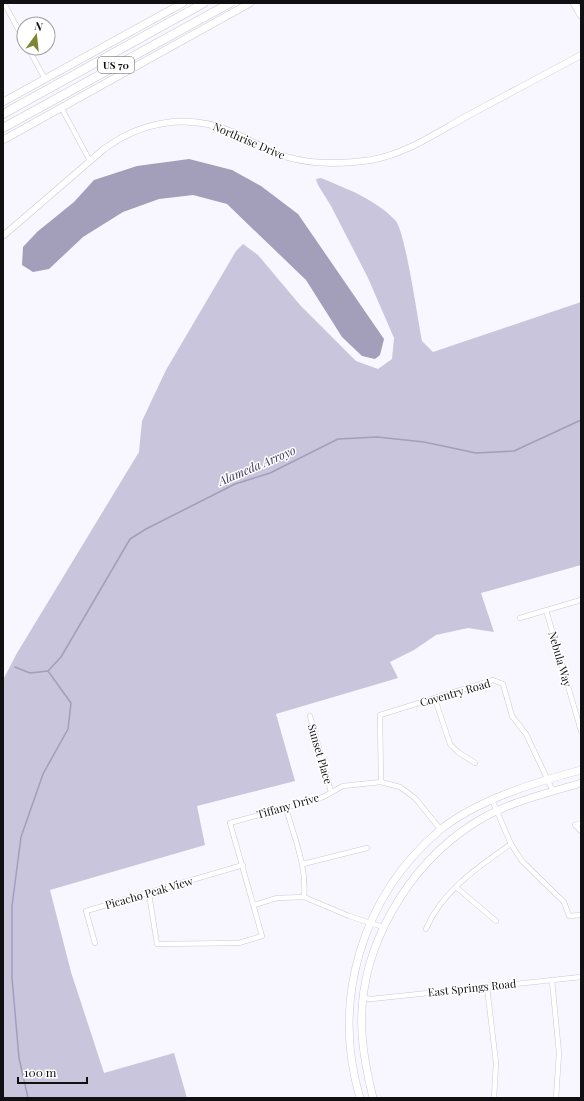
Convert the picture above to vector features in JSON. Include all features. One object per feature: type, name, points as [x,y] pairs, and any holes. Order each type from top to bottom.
[{"type":"highway","name":"US 70","points":[[3,114],[204,3]]},
{"type":"highway","name":"US 70","points":[[3,128],[230,3]]},
{"type":"main road","points":[[3,102],[182,3]]},
{"type":"main road","points":[[3,140],[250,3]]},
{"type":"main road","points":[[574,3],[581,16]]},
{"type":"main road","points":[[360,1098],[351,1054],[349,1022],[351,989],[369,923],[383,896],[402,868],[441,830],[492,800],[548,779],[581,770]]},
{"type":"main road","points":[[373,1098],[365,1061],[362,1032],[364,998],[373,955],[383,927],[403,893],[430,858],[449,841],[496,811],[581,783]]},
{"type":"street","points":[[4,3],[16,25]]},
{"type":"street","name":"Northrise Drive","points":[[3,236],[90,161],[119,139],[134,131],[162,123],[183,121],[207,123],[288,157],[328,163],[372,160],[425,140],[581,55]]},
{"type":"street","points":[[32,56],[45,79]]},
{"type":"street","points":[[61,107],[90,161]]},
{"type":"street","points":[[520,618],[581,600]]},
{"type":"street","name":"Nebula Way","points":[[546,610],[581,730]]},
{"type":"street","name":"Coventry Road","points":[[381,782],[380,715],[493,680],[503,684],[512,716],[526,734],[553,791]]},
{"type":"street","points":[[435,699],[450,744],[458,752],[475,763]]},
{"type":"street","name":"Sunset Place","points":[[310,716],[331,792]]},
{"type":"street","name":"Tiffany Drive","points":[[243,865],[230,823],[286,808],[323,796],[343,786],[381,782],[400,787],[415,798],[441,830]]},
{"type":"street","points":[[492,800],[511,844],[522,861],[564,902],[570,916],[581,915]]},
{"type":"street","points":[[286,808],[306,881],[304,897]]},
{"type":"street","points":[[581,824],[575,825],[581,832]]},
{"type":"street","points":[[426,929],[433,913],[456,887],[481,865],[511,844]]},
{"type":"street","points":[[302,864],[367,848]]},
{"type":"street","points":[[149,894],[156,944],[239,943],[262,936],[243,865]]},
{"type":"street","name":"Picacho Peak View","points":[[95,943],[86,911],[149,894],[243,865]]},
{"type":"street","points":[[456,887],[496,921]]},
{"type":"street","points":[[254,905],[277,898],[304,897],[369,923],[383,927]]},
{"type":"street","name":"East Springs Road","points":[[364,998],[371,999],[581,977]]},
{"type":"street","points":[[552,980],[559,1053],[556,1098]]},
{"type":"street","points":[[488,987],[496,1063],[494,1098]]},
{"type":"shaded area","points":[[189,159],[232,170],[261,186],[298,214],[384,339],[380,355],[375,359],[362,356],[342,337],[306,280],[227,204],[193,195],[159,199],[123,212],[83,237],[49,269],[33,272],[22,265],[23,247],[37,232],[74,202],[94,180],[137,166]]},
{"type":"shaded area","points":[[321,178],[370,200],[395,220],[399,227],[407,257],[422,341],[433,352],[581,302],[581,565],[481,593],[494,632],[468,628],[436,635],[414,650],[390,662],[398,678],[276,714],[295,781],[197,806],[205,845],[50,890],[71,972],[104,1073],[174,1053],[187,1098],[3,1098],[3,680],[17,653],[139,452],[142,421],[166,370],[236,251],[243,244],[258,255],[300,305],[356,361],[378,369],[392,359],[394,338],[368,278],[331,206],[318,185],[316,179]]},
{"type":"waterway","name":"Alameda Arroyo","points":[[15,667],[30,673],[48,671],[61,657],[130,539],[146,529],[235,484],[270,473],[338,439],[377,437],[424,442],[476,453],[514,451],[581,420]]},
{"type":"waterway","points":[[28,1098],[19,1058],[12,978],[12,906],[21,837],[43,774],[68,729],[71,703],[48,671]]}]
